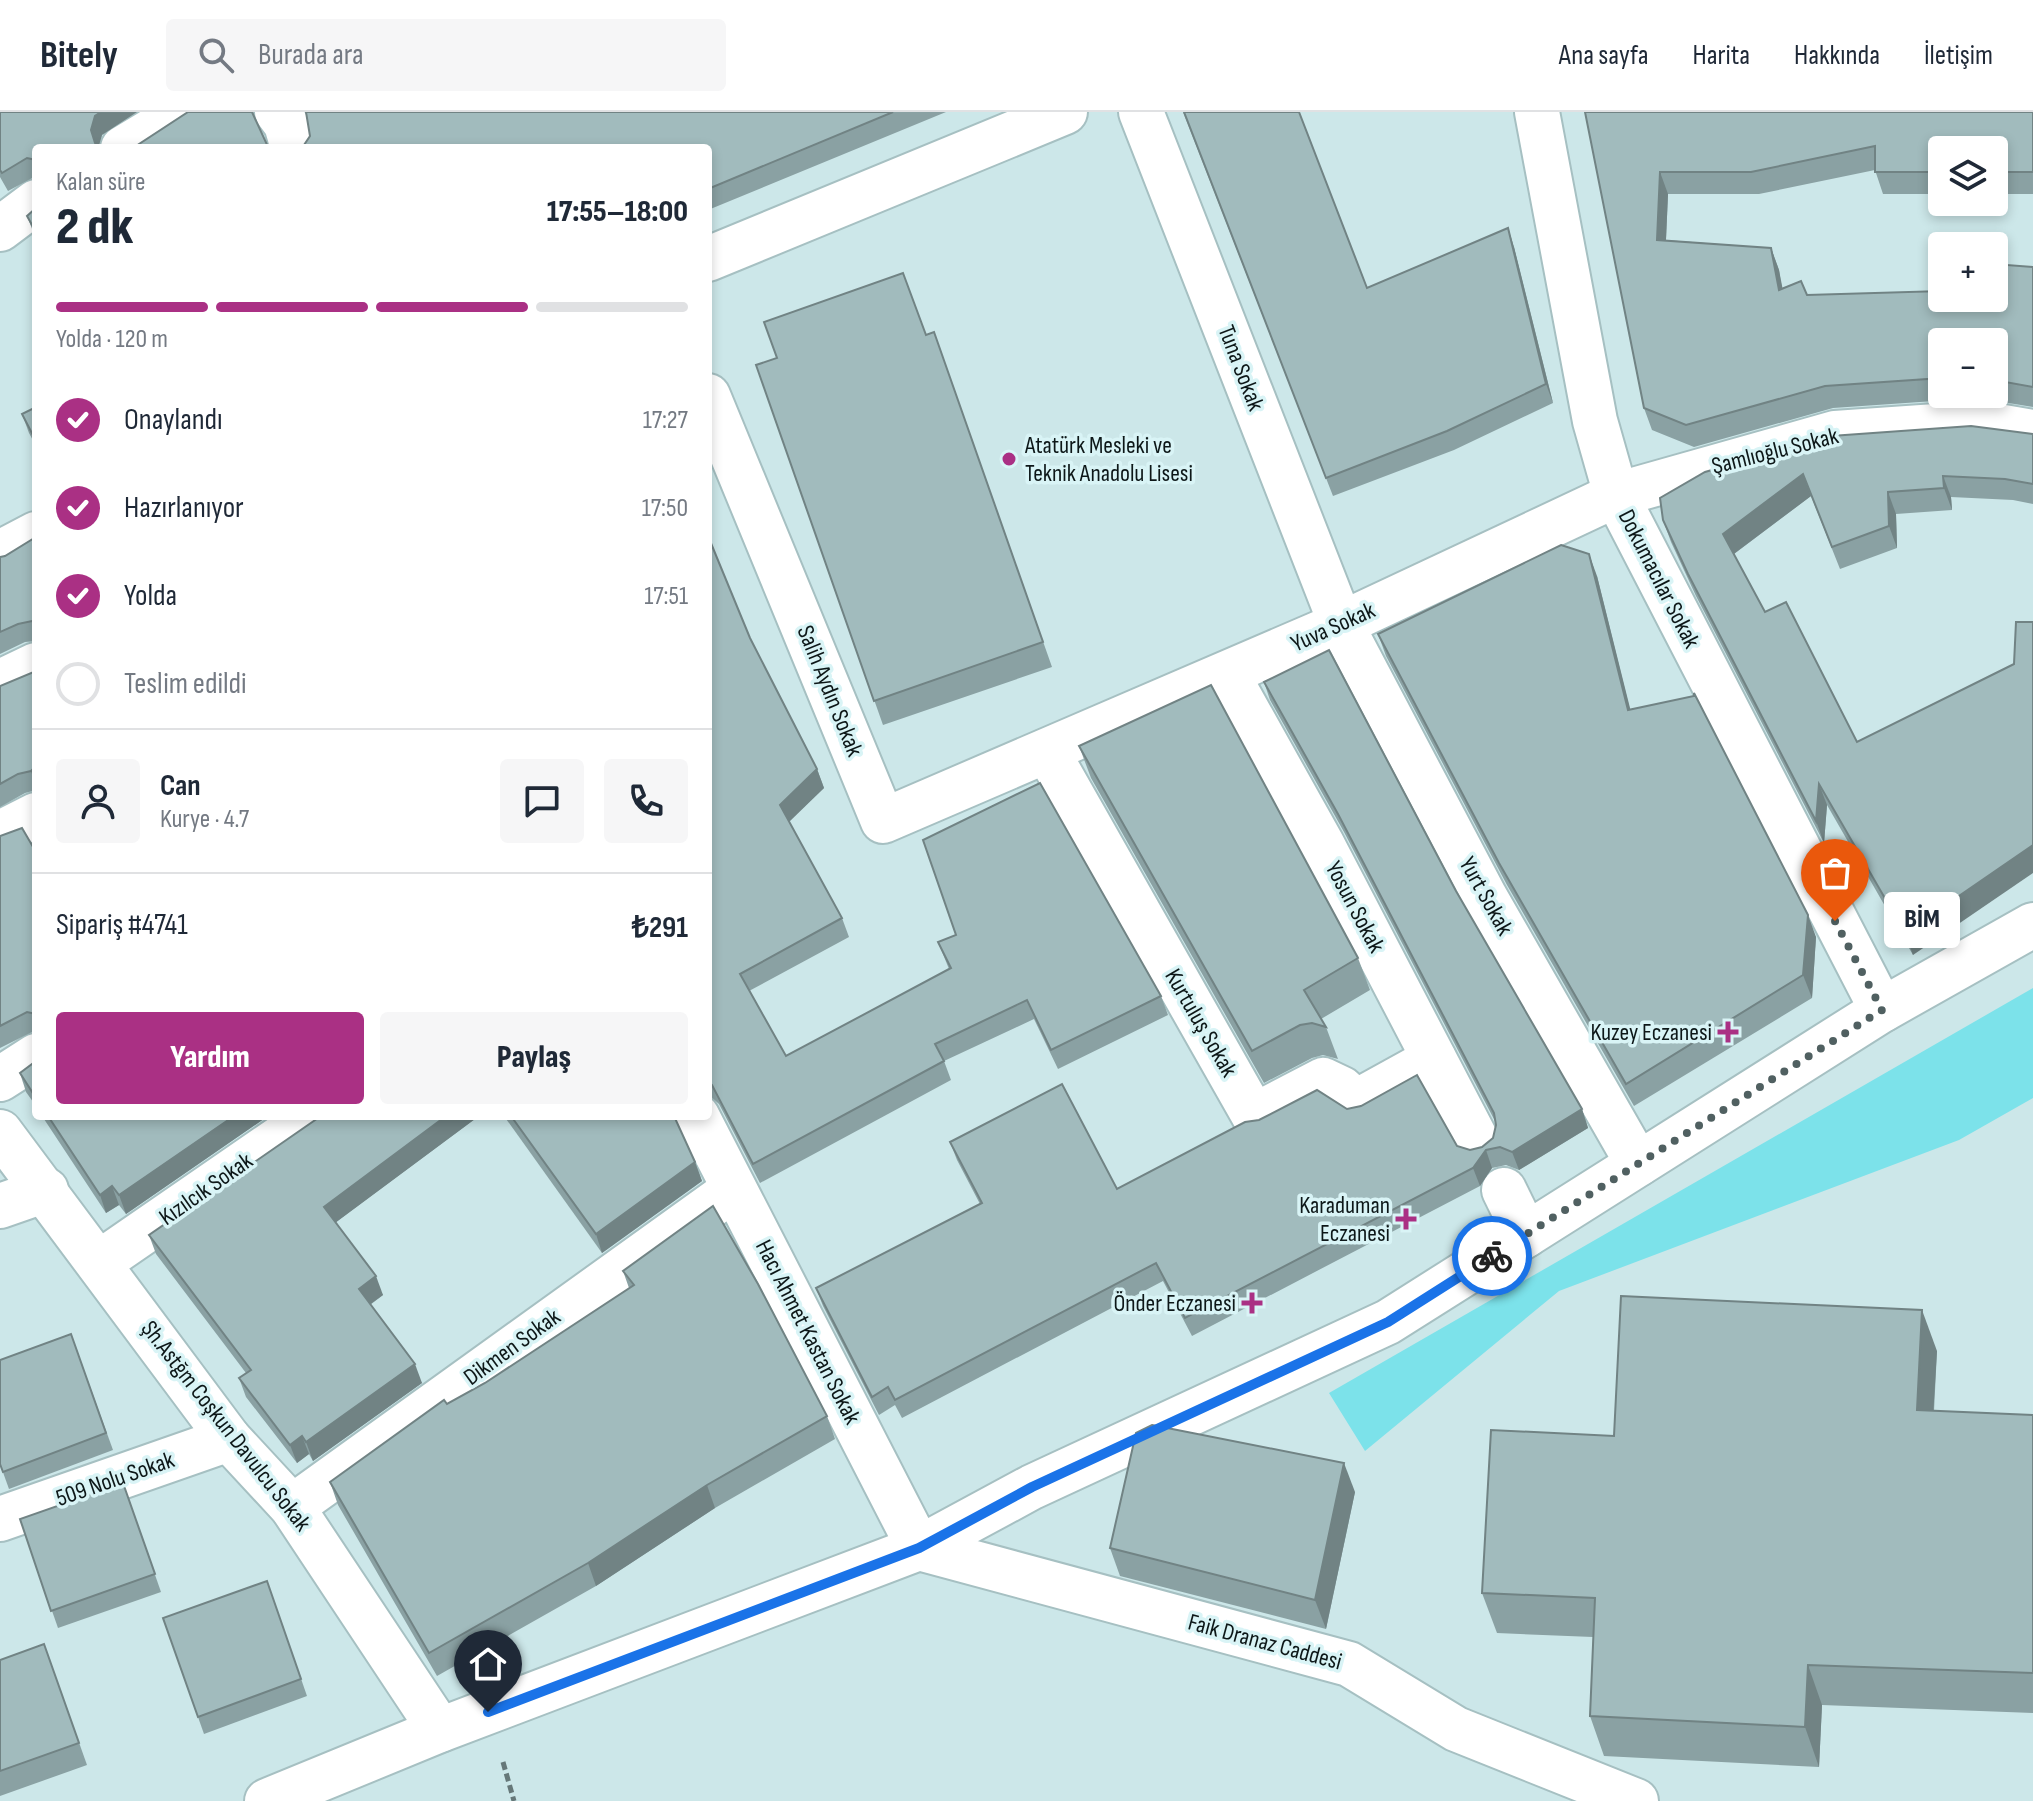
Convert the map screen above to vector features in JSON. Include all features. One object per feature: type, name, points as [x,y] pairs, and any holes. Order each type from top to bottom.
[{"type":"street","points":[[130,144],[183,112]]},
{"type":"street","points":[[712,257],[1065,112]]},
{"type":"street","name":"Tuna Sokak","points":[[1141,112],[1341,624]]},
{"type":"street","name":"Dokumacılar Sokak","points":[[1537,112],[1595,421],[1616,495],[1882,1010]]},
{"type":"street","points":[[0,229],[32,205]]},
{"type":"street","name":"Salih Aydın Sokak","points":[[712,406],[883,821],[1047,751]]},
{"type":"street","name":"Şamlıoğlu Sokak","points":[[1616,495],[1835,433],[1980,423],[2033,432]]},
{"type":"street","name":"Yuva Sokak","points":[[1047,751],[1341,624],[1616,495]]},
{"type":"street","points":[[0,553],[32,536]]},
{"type":"street","name":"Yurt Sokak","points":[[1341,624],[1485,897],[1638,1164]]},
{"type":"street","points":[[0,682],[32,667]]},
{"type":"street","name":"Yosun Sokak","points":[[1227,674],[1478,1143]]},
{"type":"street","name":"Kurtuluş Sokak","points":[[1047,751],[1254,1116],[1323,1080],[1342,1089],[1356,1102],[1434,1059]]},
{"type":"street","points":[[0,833],[32,817]]},
{"type":"street","points":[[267,1801],[440,1730],[919,1548],[1032,1487],[1388,1322],[1882,1010],[2033,925]]},
{"type":"street","points":[[0,1079],[32,1059]]},
{"type":"street","name":"Kızılcık Sokak","points":[[100,1262],[306,1120]]},
{"type":"street","name":"Hacı Ahmet Kastan Sokak","points":[[699,1120],[919,1548]]},
{"type":"street","name":"Şh.Astğm Coşkun Davulcu Sokak","points":[[0,1132],[100,1262],[229,1439],[292,1507],[440,1730]]},
{"type":"street","name":"Dikmen Sokak","points":[[292,1507],[734,1189]]},
{"type":"street","points":[[0,1206],[46,1190]]},
{"type":"street","points":[[1504,1190],[1526,1235]]},
{"type":"street","name":"509 Nolu Sokak","points":[[0,1519],[229,1439]]},
{"type":"street","name":"Faik Dranaz Caddesi","points":[[919,1548],[1349,1664],[1456,1729],[1636,1801]]},
{"type":"shaded area","points":[[2033,988],[2033,1098],[1959,1140],[1559,1291],[1365,1451],[1329,1393]]},
{"type":"building","points":[[0,112],[101,112],[95,116],[91,130],[96,144],[32,144],[32,159],[27,158],[2,173]]},
{"type":"building","points":[[188,112],[252,112],[267,144],[139,144]]},
{"type":"building","points":[[306,112],[893,112],[712,187],[712,144],[305,144],[310,136]]},
{"type":"building","points":[[1184,112],[1299,112],[1367,288],[1508,228],[1546,384],[1447,431],[1326,478]]},
{"type":"building","points":[[1585,112],[2033,112],[2033,172],[2008,172],[2008,136],[1928,136],[1928,172],[1875,172],[1875,146],[1751,172],[1660,172],[1657,240],[1771,248],[1779,290],[1801,281],[1807,295],[1928,291],[1928,312],[2008,312],[2008,265],[2033,267],[2033,387],[2008,383],[2008,328],[1928,328],[1928,379],[1825,386],[1686,425],[1644,408]]},
{"type":"building","points":[[903,273],[926,335],[934,332],[1043,642],[874,701],[756,365],[777,358],[764,322]]},
{"type":"building","points":[[32,409],[32,433],[22,414]]},
{"type":"building","points":[[1971,426],[2033,434],[2033,484],[2005,479],[1943,476],[1944,488],[1888,492],[1889,526],[1832,547],[1803,474],[1723,534],[1765,612],[1786,602],[1857,742],[2014,664],[2016,622],[2033,622],[2033,845],[1905,933],[1819,784],[1816,821],[1688,574],[1663,520],[1660,498],[1705,472],[1831,436]]},
{"type":"building","points":[[32,539],[32,621],[0,632],[0,557]]},
{"type":"building","points":[[1561,545],[1589,554],[1628,710],[1694,696],[1694,693],[1808,915],[1803,975],[1626,1084],[1499,863],[1378,634]]},
{"type":"building","points":[[712,546],[750,638],[817,769],[780,805],[842,918],[740,974],[786,1056],[951,968],[938,942],[956,935],[923,840],[1040,783],[1161,996],[1051,1050],[1027,1000],[935,1044],[944,1061],[753,1164],[712,1085]]},
{"type":"building","points":[[1329,650],[1456,891],[1582,1109],[1512,1152],[1500,1147],[1486,1150],[1473,1168],[1185,1318],[1156,1263],[895,1400],[888,1387],[872,1397],[816,1288],[982,1203],[950,1142],[1062,1084],[1117,1189],[1245,1122],[1259,1120],[1317,1090],[1347,1109],[1361,1106],[1417,1075],[1457,1146],[1470,1150],[1482,1147],[1493,1138],[1496,1125],[1494,1113],[1338,814],[1264,682]]},
{"type":"building","points":[[32,673],[32,770],[0,784],[0,686]]},
{"type":"building","points":[[1211,685],[1358,958],[1304,990],[1326,1027],[1312,1023],[1300,1025],[1252,1051],[1079,746]]},
{"type":"building","points":[[22,828],[32,845],[32,1013],[27,1012],[0,1026],[0,836]]},
{"type":"building","points":[[32,1064],[32,1092],[20,1073]]},
{"type":"building","points":[[51,1120],[228,1120],[119,1195],[112,1186],[100,1195]]},
{"type":"building","points":[[315,1120],[441,1120],[324,1207],[376,1276],[359,1289],[415,1364],[306,1442],[302,1436],[290,1445],[239,1378],[251,1370],[149,1235]]},
{"type":"building","points":[[514,1120],[676,1120],[695,1162],[596,1234]]},
{"type":"building","points":[[713,1206],[827,1416],[707,1485],[588,1563],[429,1653],[330,1482],[444,1400],[447,1404],[485,1383],[634,1285],[623,1271]]},
{"type":"building","points":[[1621,1296],[1922,1310],[1917,1410],[2033,1415],[2033,1673],[1808,1665],[1805,1727],[1590,1716],[1595,1598],[1482,1593],[1491,1430],[1614,1436]]},
{"type":"building","points":[[71,1334],[106,1433],[3,1472],[0,1464],[0,1360]]},
{"type":"building","points":[[1152,1425],[1344,1463],[1315,1600],[1110,1548],[1136,1433]]},
{"type":"building","points":[[123,1483],[155,1574],[51,1611],[20,1519]]},
{"type":"building","points":[[267,1581],[301,1679],[198,1717],[163,1618]]},
{"type":"building","points":[[44,1644],[79,1743],[0,1771],[0,1660]]},
{"type":"way so far","points":[[1492,1256],[1882,1010],[1835,921]]},
{"type":"place","name":"Atatürk Mesleki ve Teknik Anadolu Lisesi","points":[[1009,459]]},
{"type":"place","name":"BİM","points":[[1835,921]]},
{"type":"place","name":"Kuzey Eczanesi","points":[[1728,1032]]},
{"type":"place","name":"Karaduman Eczanesi","points":[[1406,1219]]},
{"type":"place","name":"Önder Eczanesi","points":[[1252,1303]]},
{"type":"route","points":[[488,1712],[919,1548],[1032,1487],[1388,1322],[1492,1256]]}]
